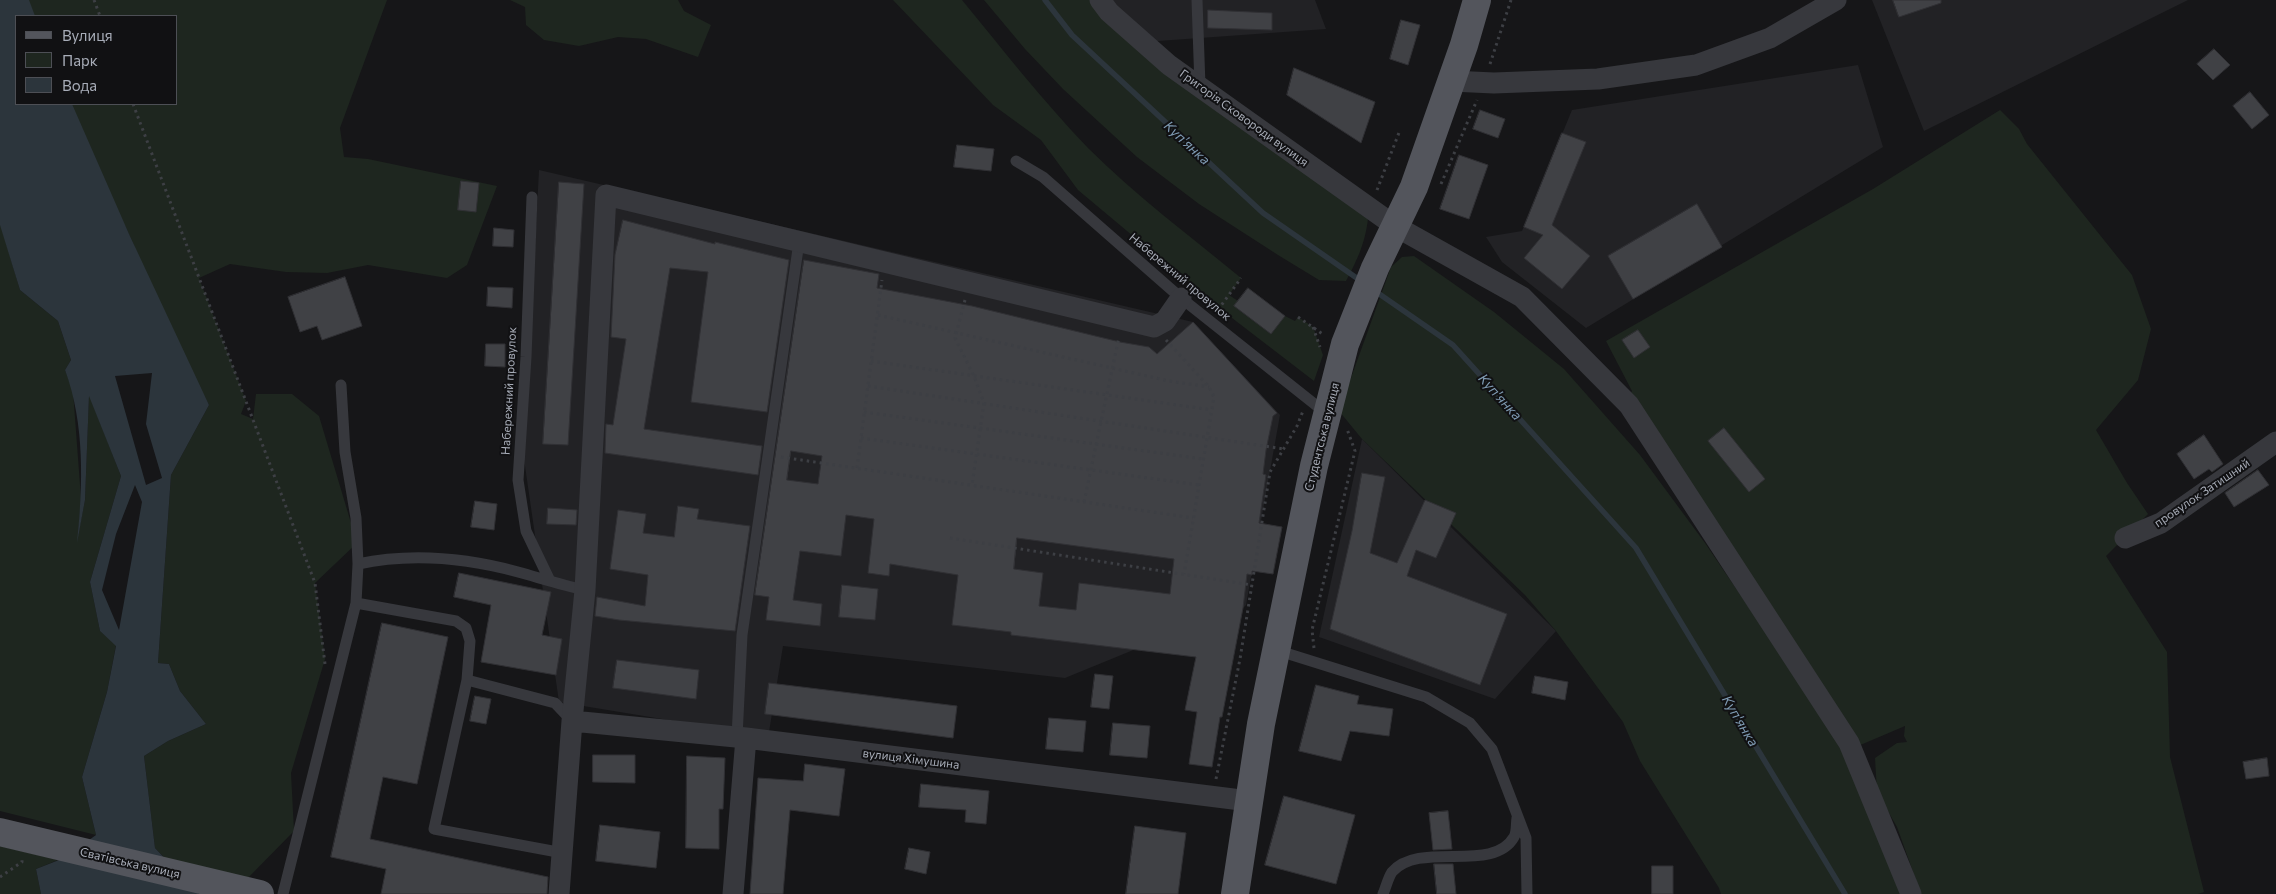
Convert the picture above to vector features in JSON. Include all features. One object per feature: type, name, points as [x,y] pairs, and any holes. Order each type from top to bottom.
[{"type":"main road","name":"Студентська вулиця","points":[[1235,894],[1261,724],[1314,466],[1345,344],[1368,286],[1414,187],[1477,0]]},
{"type":"main road","name":"Сватівська вулиця","points":[[0,832],[251,891]]},
{"type":"street","name":"Григорія Сковороди вулиця","points":[[1100,0],[1109,12],[1169,65],[1395,226],[1522,297],[1629,404],[1849,743],[1911,894]]},
{"type":"street","points":[[1451,81],[1494,83],[1598,79],[1696,65],[1770,38],[1836,0]]},
{"type":"street","points":[[559,894],[584,590],[606,195],[1154,327],[1165,321],[1181,298]]},
{"type":"street","name":"провулок Затишний","points":[[2125,538],[2161,522],[2276,442]]},
{"type":"street","name":"вулиця Хімушина","points":[[572,720],[741,738],[1249,801]]},
{"type":"street","points":[[733,894],[741,738]]},
{"type":"lane","points":[[1197,0],[1200,86]]},
{"type":"lane","name":"Набережний провулок","points":[[1016,161],[1043,176],[1181,298],[1327,413]]},
{"type":"lane","name":"Набережний провулок","points":[[532,197],[526,357],[518,480],[526,531],[550,581]]},
{"type":"lane","points":[[741,738],[742,635],[799,242]]},
{"type":"lane","points":[[283,894],[356,603],[358,564],[356,518],[345,452],[340,385]]},
{"type":"lane","points":[[358,564],[386,558],[467,562],[517,571],[584,590]]},
{"type":"lane","points":[[356,603],[456,621],[466,628],[470,640],[467,680],[434,829],[563,853]]},
{"type":"lane","points":[[1276,650],[1426,696],[1470,723],[1492,749],[1526,838],[1527,894]]},
{"type":"lane","points":[[467,680],[555,703],[572,720]]},
{"type":"lane","points":[[1383,894],[1391,874],[1402,864],[1421,859],[1494,853],[1506,848],[1515,835],[1517,814]]},
{"type":"path","points":[[94,0],[100,15]]},
{"type":"path","points":[[133,105],[315,583],[326,668]]},
{"type":"path","points":[[857,468],[885,262]]},
{"type":"path","points":[[1210,321],[1241,278]]},
{"type":"path","points":[[970,283],[955,338],[974,376],[984,403],[972,485]]},
{"type":"path","points":[[878,315],[1169,382],[1209,387]]},
{"type":"path","points":[[1298,317],[1329,339]]},
{"type":"path","points":[[1084,502],[1123,320]]},
{"type":"path","points":[[1154,327],[1209,387],[1214,397],[1184,574]]},
{"type":"path","points":[[1313,327],[1323,355]]},
{"type":"path","points":[[871,361],[1212,410]]},
{"type":"path","points":[[868,386],[1284,449]]},
{"type":"path","points":[[864,412],[1204,459]]},
{"type":"path","points":[[1212,796],[1240,659],[1270,472],[1297,426],[1327,413],[1355,450],[1312,630],[1316,662]]},
{"type":"path","points":[[861,438],[1199,485]]},
{"type":"path","points":[[768,455],[1193,518]]},
{"type":"path","points":[[950,538],[1252,585]]},
{"type":"shaded area","points":[[1100,0],[1315,0],[1326,29],[1144,42]]},
{"type":"shaded area","points":[[1872,0],[2188,0],[1924,131]]},
{"type":"shaded area","points":[[1858,65],[1883,147],[1586,328],[1502,262],[1486,237],[1522,231],[1572,110]]},
{"type":"shaded area","points":[[539,170],[1193,322],[1280,415],[1246,605],[1243,608],[1200,603],[1187,628],[1065,678],[783,646],[769,732],[729,730],[559,702],[524,459]]},
{"type":"shaded area","points":[[1362,439],[1556,631],[1495,699],[1319,637]]},
{"type":"green space","points":[[27,0],[387,0],[340,128],[344,157],[368,159],[497,186],[467,265],[447,278],[368,265],[327,273],[286,272],[230,264],[199,278],[246,401],[241,414],[253,419],[256,394],[292,394],[319,416],[357,543],[315,583],[325,659],[291,773],[294,831],[246,880],[169,862],[155,848],[144,756],[168,741],[206,724],[180,691],[169,664],[158,663],[171,475],[209,405],[138,272],[134,245],[66,105],[178,105],[178,15],[33,15]]},
{"type":"green space","points":[[510,0],[678,0],[684,11],[711,25],[698,57],[646,39],[618,37],[579,46],[544,40],[526,25],[525,7]]},
{"type":"green space","points":[[893,0],[962,0],[1039,94],[1088,148],[1144,199],[1241,278],[1229,295],[1238,301],[1235,307],[1271,334],[1285,316],[1295,321],[1298,317],[1313,327],[1323,355],[1314,381],[1219,308],[1078,190],[1041,140],[993,105]]},
{"type":"green space","points":[[984,0],[1100,0],[1369,208],[1367,228],[1362,246],[1346,281],[1319,280],[1199,204],[1137,157],[1063,89],[1025,49]]},
{"type":"green space","points":[[2000,110],[2019,129],[2027,144],[2132,275],[2151,329],[2138,380],[2096,430],[2127,483],[2148,514],[2106,556],[2167,652],[2170,757],[2204,892],[2198,894],[1921,894],[1897,827],[1877,792],[1875,758],[1897,743],[1907,742],[1904,736],[1905,726],[1851,749],[1630,394],[1632,391],[1606,341],[1873,189]]},
{"type":"green space","points":[[0,222],[20,290],[58,321],[71,360],[65,370],[73,391],[81,498],[78,535],[85,500],[89,394],[121,476],[90,582],[100,631],[116,645],[107,692],[82,777],[96,835],[0,811]]},
{"type":"green space","points":[[1414,256],[1494,312],[1564,369],[1640,455],[1705,543],[1846,750],[1906,894],[1721,894],[1640,761],[1623,722],[1556,631],[1525,595],[1362,439],[1339,411],[1391,267],[1402,257]]},
{"type":"green space","points":[[0,846],[58,860],[36,869],[41,894],[0,894]]},
{"type":"water","points":[[0,0],[29,0],[35,15],[15,15],[15,105],[72,105],[129,234],[209,405],[171,475],[158,663],[169,664],[180,691],[206,724],[168,741],[144,756],[155,848],[199,894],[41,894],[36,869],[64,858],[96,835],[82,777],[107,692],[116,646],[100,631],[90,582],[121,476],[89,396],[85,500],[77,543],[81,455],[76,412],[65,370],[71,360],[58,321],[20,290],[0,225]],"holes":[[[152,373],[146,424],[162,478],[146,485],[115,376]],[[135,485],[142,502],[119,630],[102,590],[116,534]]]},
{"type":"building","points":[[1893,0],[1941,0],[1941,3],[1899,17]]},
{"type":"building","points":[[1208,10],[1272,13],[1272,30],[1208,28]]},
{"type":"building","points":[[1401,20],[1420,25],[1408,65],[1390,59]]},
{"type":"building","points":[[2214,49],[2230,65],[2213,80],[2197,64]]},
{"type":"building","points":[[1294,68],[1375,102],[1361,143],[1287,95]]},
{"type":"building","points":[[2250,92],[2269,115],[2252,129],[2233,106]]},
{"type":"building","points":[[1480,110],[1505,119],[1498,138],[1473,129]]},
{"type":"building","points":[[1562,133],[1586,142],[1552,225],[1590,256],[1562,289],[1524,258],[1543,235],[1524,227]]},
{"type":"building","points":[[957,145],[994,149],[991,171],[954,167]]},
{"type":"building","points":[[1459,155],[1488,165],[1469,219],[1440,209]]},
{"type":"building","points":[[461,181],[479,183],[476,212],[458,210]]},
{"type":"building","points":[[559,182],[584,184],[568,445],[543,444]]},
{"type":"building","points":[[1697,204],[1722,247],[1633,299],[1608,256]]},
{"type":"building","points":[[623,220],[715,244],[715,242],[789,260],[767,412],[691,402],[708,272],[670,268],[644,429],[762,446],[758,475],[605,453],[606,424],[613,425],[626,339],[611,337],[615,255]]},
{"type":"building","points":[[494,228],[514,230],[513,247],[493,246]]},
{"type":"building","points":[[804,260],[879,274],[877,288],[972,306],[1120,342],[1149,347],[1157,354],[1193,322],[1277,413],[1273,416],[1266,450],[1263,474],[1266,475],[1259,523],[1282,527],[1273,574],[1252,571],[1252,575],[1247,574],[1243,608],[1222,717],[1220,717],[1212,767],[1189,764],[1197,712],[1185,710],[1196,657],[1011,635],[1011,632],[952,625],[958,575],[890,564],[889,576],[868,573],[874,519],[846,515],[841,556],[800,551],[793,600],[822,604],[820,626],[766,620],[769,597],[755,595]],"holes":[[[791,451],[822,456],[818,484],[787,480]],[[1017,538],[1174,559],[1170,594],[1079,583],[1076,610],[1039,606],[1043,573],[1014,569]]]},
{"type":"building","points":[[345,277],[362,326],[322,340],[317,326],[300,332],[288,297]]},
{"type":"building","points":[[488,287],[513,288],[512,308],[487,306]]},
{"type":"building","points":[[1248,288],[1285,316],[1271,334],[1234,306]]},
{"type":"building","points":[[1638,330],[1650,347],[1634,358],[1622,340]]},
{"type":"building","points":[[486,344],[505,344],[505,367],[485,366]]},
{"type":"building","points":[[1724,428],[1765,479],[1749,492],[1708,441]]},
{"type":"building","points":[[2204,435],[2223,464],[2212,472],[2209,469],[2194,479],[2177,454]]},
{"type":"building","points":[[2258,470],[2269,485],[2234,507],[2225,493]]},
{"type":"building","points":[[1362,473],[1385,477],[1370,553],[1397,563],[1425,500],[1456,513],[1436,558],[1416,550],[1407,576],[1507,614],[1480,685],[1330,629],[1352,531]]},
{"type":"building","points":[[475,501],[497,504],[494,530],[471,527]]},
{"type":"building","points":[[678,506],[699,509],[697,519],[750,526],[735,631],[595,616],[597,597],[645,606],[648,575],[610,569],[618,510],[646,514],[643,533],[674,537]]},
{"type":"building","points":[[548,508],[577,510],[576,525],[547,524]]},
{"type":"building","points":[[459,573],[551,592],[542,635],[562,639],[556,675],[481,662],[491,605],[454,597]]},
{"type":"building","points":[[842,585],[878,589],[875,620],[839,617]]},
{"type":"building","points":[[382,623],[448,637],[417,784],[383,777],[370,839],[548,877],[547,894],[381,894],[386,869],[331,857]]},
{"type":"building","points":[[617,660],[699,670],[696,699],[613,688]]},
{"type":"building","points":[[1095,674],[1113,676],[1109,709],[1091,707]]},
{"type":"building","points":[[1535,676],[1568,682],[1565,700],[1532,693]]},
{"type":"building","points":[[769,683],[957,706],[953,738],[765,714]]},
{"type":"building","points":[[1316,685],[1359,696],[1357,704],[1393,709],[1389,736],[1350,731],[1341,761],[1299,751]]},
{"type":"building","points":[[475,696],[491,699],[486,724],[470,721]]},
{"type":"building","points":[[1049,718],[1086,721],[1083,752],[1046,749]]},
{"type":"building","points":[[1113,723],[1150,726],[1147,758],[1110,755]]},
{"type":"building","points":[[593,755],[635,755],[635,783],[593,782]]},
{"type":"building","points":[[687,756],[725,758],[723,809],[719,809],[719,849],[686,848]]},
{"type":"building","points":[[2267,758],[2269,776],[2246,779],[2243,762]]},
{"type":"building","points":[[805,764],[845,769],[839,816],[790,810],[783,894],[750,894],[758,778],[803,781]]},
{"type":"building","points":[[921,784],[989,791],[986,824],[965,822],[966,810],[919,807]]},
{"type":"building","points":[[1284,796],[1355,815],[1336,884],[1265,865]]},
{"type":"building","points":[[1448,811],[1452,849],[1433,850],[1429,813]]},
{"type":"building","points":[[600,825],[660,832],[656,868],[596,861]]},
{"type":"building","points":[[1135,826],[1186,833],[1178,894],[1126,894]]},
{"type":"building","points":[[909,848],[930,852],[926,874],[905,869]]},
{"type":"building","points":[[1434,864],[1453,864],[1456,894],[1437,894]]},
{"type":"building","points":[[1652,866],[1673,866],[1673,894],[1652,894]]},
{"type":"waterway","name":"Куп'янка","points":[[1045,0],[1072,35],[1263,213],[1361,281]]},
{"type":"waterway","name":"Куп'янка","points":[[1375,291],[1453,345],[1636,548],[1845,894]]}]
